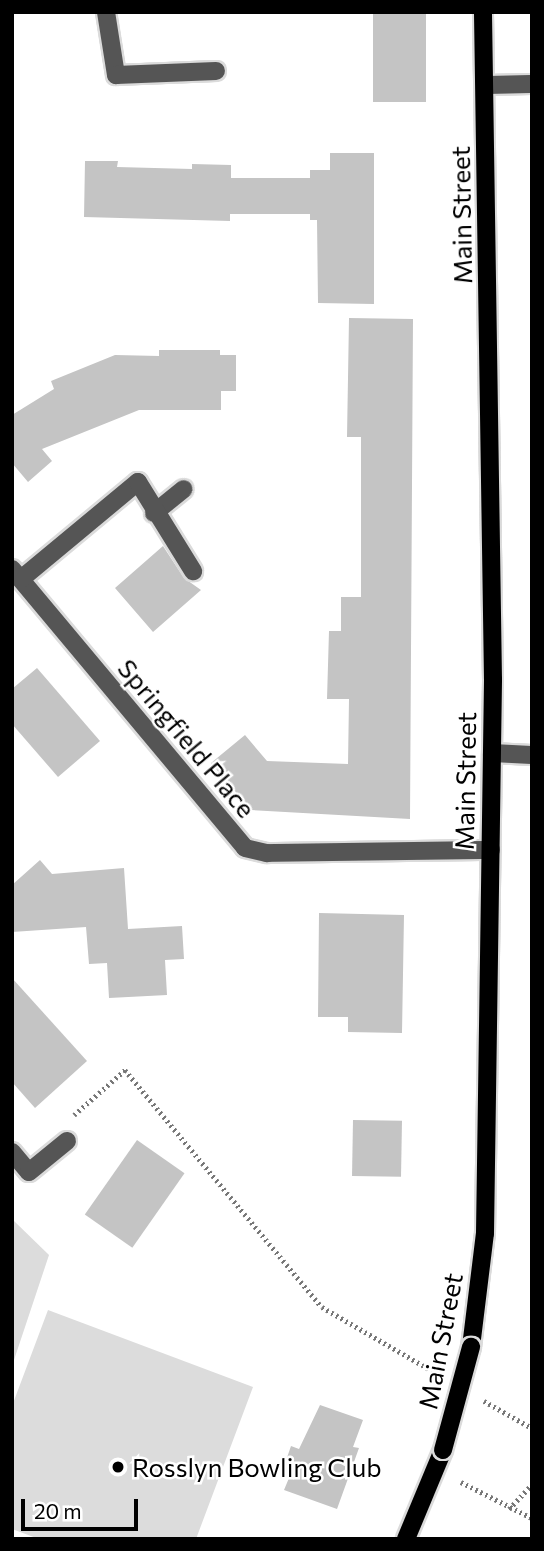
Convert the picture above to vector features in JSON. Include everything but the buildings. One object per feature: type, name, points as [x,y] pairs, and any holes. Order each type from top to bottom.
[{"type":"main road","name":"Main Street","points":[[407,1539],[440,1458],[471,1348],[485,1233],[492,753],[484,12]]},
{"type":"street","points":[[106,12],[116,75],[216,71]]},
{"type":"street","points":[[485,85],[532,84]]},
{"type":"street","points":[[16,574],[138,482],[154,513],[193,571]]},
{"type":"street","points":[[154,513],[184,489]]},
{"type":"street","name":"Springfield Place","points":[[16,574],[245,848],[267,852],[491,850]]},
{"type":"street","points":[[492,753],[532,755]]},
{"type":"street","points":[[12,1152],[29,1172],[67,1141]]},
{"type":"path","points":[[67,1141],[72,1118],[125,1070],[322,1307],[436,1373]]},
{"type":"path","points":[[482,1400],[532,1428]]},
{"type":"path","points":[[440,1458],[508,1510],[532,1518]]},
{"type":"path","points":[[508,1510],[532,1484]]},
{"type":"shaded area","points":[[12,1219],[49,1255],[12,1366]]},
{"type":"shaded area","name":"Rosslyn Bowling Club","points":[[48,1310],[253,1387],[196,1539],[39,1539],[12,1529],[12,1406]]},
{"type":"place","name":"Rosslyn Bowling Club","points":[[118,1467]]}]
